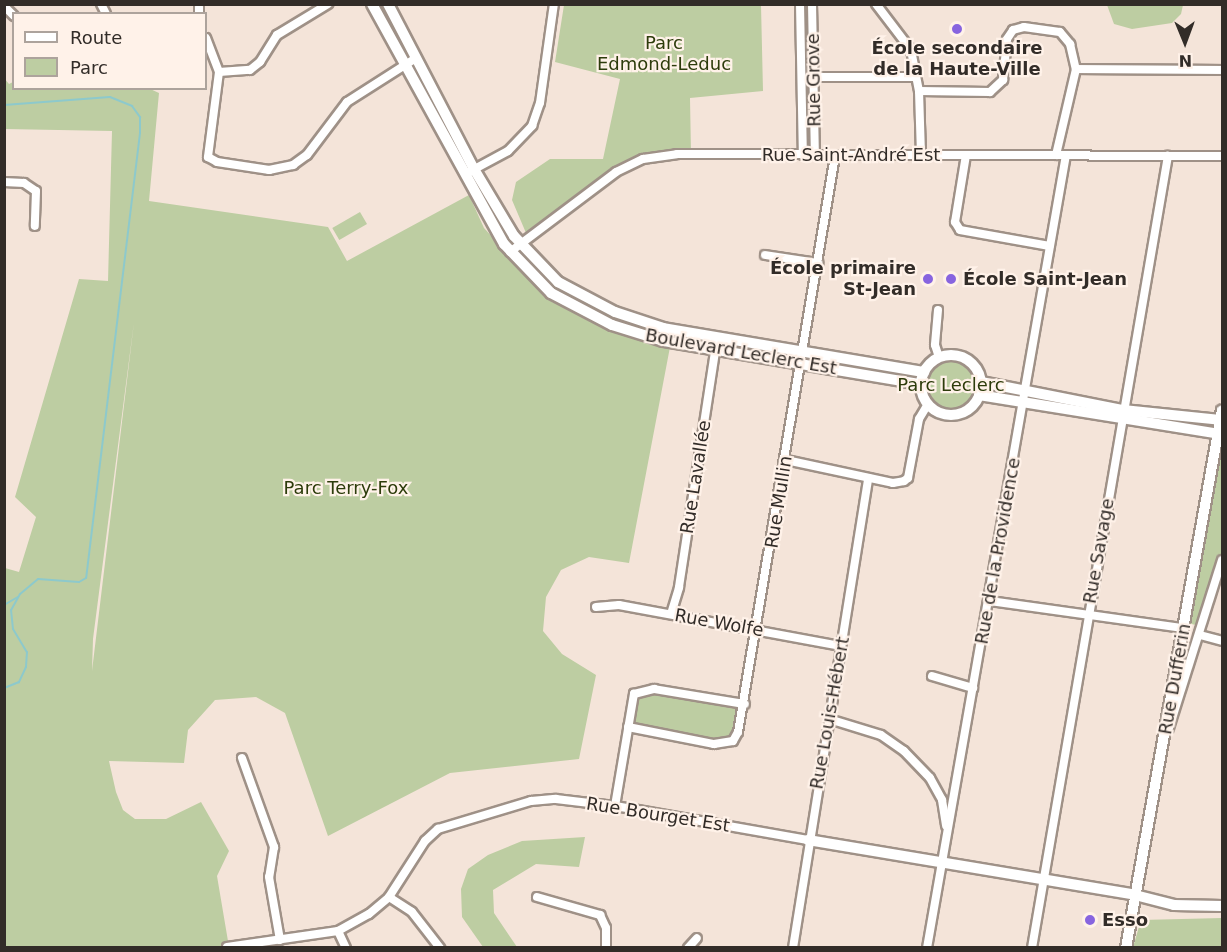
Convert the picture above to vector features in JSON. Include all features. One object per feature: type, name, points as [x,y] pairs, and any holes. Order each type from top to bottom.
[{"type":"street","points":[[219,72],[250,70],[260,63],[277,35],[328,4]]},
{"type":"street","name":"Boulevard Leclerc Est","points":[[372,4],[404,66],[469,172],[521,245],[558,282],[615,312],[663,328],[924,372]]},
{"type":"street","name":"Boulevard Leclerc Est","points":[[388,4],[510,252],[551,293],[612,325],[663,341],[921,384]]},
{"type":"street","points":[[469,172],[514,146],[532,126],[540,103],[554,4]]},
{"type":"street","name":"Rue Grove","points":[[800,4],[803,155]]},
{"type":"street","name":"Rue Grove","points":[[812,4],[815,155]]},
{"type":"street","points":[[876,4],[904,36],[920,91],[921,155]]},
{"type":"street","points":[[920,91],[990,92],[1003,80],[1007,39],[1013,30],[1024,27],[1060,32],[1070,44],[1076,69],[1056,155]]},
{"type":"street","points":[[207,41],[219,72],[208,157],[217,162],[269,170],[292,165],[307,155],[347,102],[416,58]]},
{"type":"street","points":[[1076,69],[1222,70]]},
{"type":"street","points":[[802,77],[916,77]]},
{"type":"street","name":"Rue Saint-André Est","points":[[510,252],[587,192],[643,159],[678,154],[1222,156]]},
{"type":"street","name":"Rue de la Providence","points":[[927,948],[1026,397],[1066,154]]},
{"type":"street","points":[[966,155],[955,222],[960,230],[1050,246]]},
{"type":"street","name":"Rue Mullin","points":[[628,727],[725,744],[736,737],[745,704],[758,629],[835,156]]},
{"type":"street","name":"Rue Savage","points":[[1032,948],[1041,880],[1168,156]]},
{"type":"street","points":[[4,182],[24,183],[36,190],[35,226]]},
{"type":"street","points":[[765,255],[818,263]]},
{"type":"street","points":[[938,310],[935,345],[939,357]]},
{"type":"street","points":[[663,328],[663,341]]},
{"type":"street","name":"Rue Lavallée","points":[[671,614],[680,587],[717,338]]},
{"type":"street","points":[[939,357],[964,358],[975,368],[981,382],[979,395],[966,411],[952,415],[928,404],[921,384],[924,372],[939,357]]},
{"type":"street","points":[[981,382],[1026,397],[1219,435]]},
{"type":"street","points":[[979,395],[1026,397]]},
{"type":"street","points":[[786,460],[893,483],[908,478],[919,419],[928,404]]},
{"type":"street","points":[[1123,415],[1222,417]]},
{"type":"street","name":"Rue Dufferin","points":[[1126,948],[1222,417]]},
{"type":"street","name":"Rue Louis-Hébert","points":[[793,948],[808,840],[830,719],[868,478]]},
{"type":"street","points":[[1163,746],[1222,560]]},
{"type":"street","points":[[990,601],[1183,627]]},
{"type":"street","name":"Rue Wolfe","points":[[596,607],[619,605],[841,646]]},
{"type":"street","points":[[1200,635],[1222,641]]},
{"type":"street","points":[[932,676],[973,688]]},
{"type":"street","points":[[615,806],[634,694],[642,689],[687,692],[745,704]]},
{"type":"street","points":[[830,719],[881,735],[904,752],[930,778],[942,800],[947,833]]},
{"type":"street","points":[[242,759],[274,847],[269,877],[280,940]]},
{"type":"street","name":"Rue Bourget Est","points":[[227,947],[338,931],[369,914],[389,897],[425,841],[438,829],[531,801],[556,799],[615,806],[1135,895],[1174,905],[1222,905]]},
{"type":"street","points":[[389,897],[412,912],[440,948]]},
{"type":"street","points":[[537,897],[600,915],[606,928],[606,948]]},
{"type":"street","points":[[338,931],[346,948]]},
{"type":"street","points":[[688,948],[697,938]]},
{"type":"green space","points":[[1107,4],[1183,5],[1181,14],[1172,23],[1132,29],[1114,24]]},
{"type":"green space","name":"Parc Edmond-Leduc","points":[[564,5],[761,5],[763,91],[690,98],[691,154],[643,159],[616,172],[529,240],[512,200],[516,182],[550,159],[603,159],[620,79],[555,62]]},
{"type":"green space","name":"Parc Terry-Fox","points":[[4,78],[9,84],[12,82],[12,90],[152,90],[159,93],[149,201],[328,227],[347,261],[469,195],[484,228],[552,302],[670,347],[629,563],[589,557],[561,570],[546,597],[543,631],[562,654],[596,675],[579,759],[450,773],[328,836],[285,713],[256,697],[215,700],[188,730],[184,763],[109,761],[123,810],[135,819],[166,819],[201,802],[229,851],[217,876],[229,947],[5,947],[5,568],[19,572],[36,517],[15,497],[79,279],[108,281],[112,131],[5,129]],"holes":[[[134,322],[92,671],[93,639]]]},
{"type":"green space","points":[[360,212],[367,224],[339,240],[332,228]]},
{"type":"green space","name":"Parc Leclerc","points":[[951,355],[968,360],[976,368],[981,385],[976,402],[968,410],[951,415],[934,410],[926,402],[921,385],[926,368],[934,360]]},
{"type":"green space","points":[[1222,434],[1222,558],[1203,626],[1184,623]]},
{"type":"green space","points":[[638,688],[744,707],[741,735],[717,746],[626,732]]},
{"type":"green space","points":[[585,837],[579,867],[536,864],[493,890],[494,913],[517,947],[483,947],[462,917],[461,889],[468,869],[488,855],[522,841]]},
{"type":"green space","points":[[1222,918],[1222,947],[1133,947],[1141,920]]},
{"type":"waterway","points":[[4,105],[110,97],[132,106],[140,117],[140,133],[86,578],[79,582],[38,579],[20,594],[11,610],[13,629],[27,652],[26,667],[19,682],[4,688]]},
{"type":"waterway","points":[[4,605],[18,597]]},
{"type":"place","name":"École secondaire de la Haute-Ville","points":[[957,29]]},
{"type":"place","name":"École primaire St-Jean","points":[[928,279]]},
{"type":"place","name":"École Saint-Jean","points":[[951,279]]},
{"type":"place","name":"Esso","points":[[1090,920]]}]
